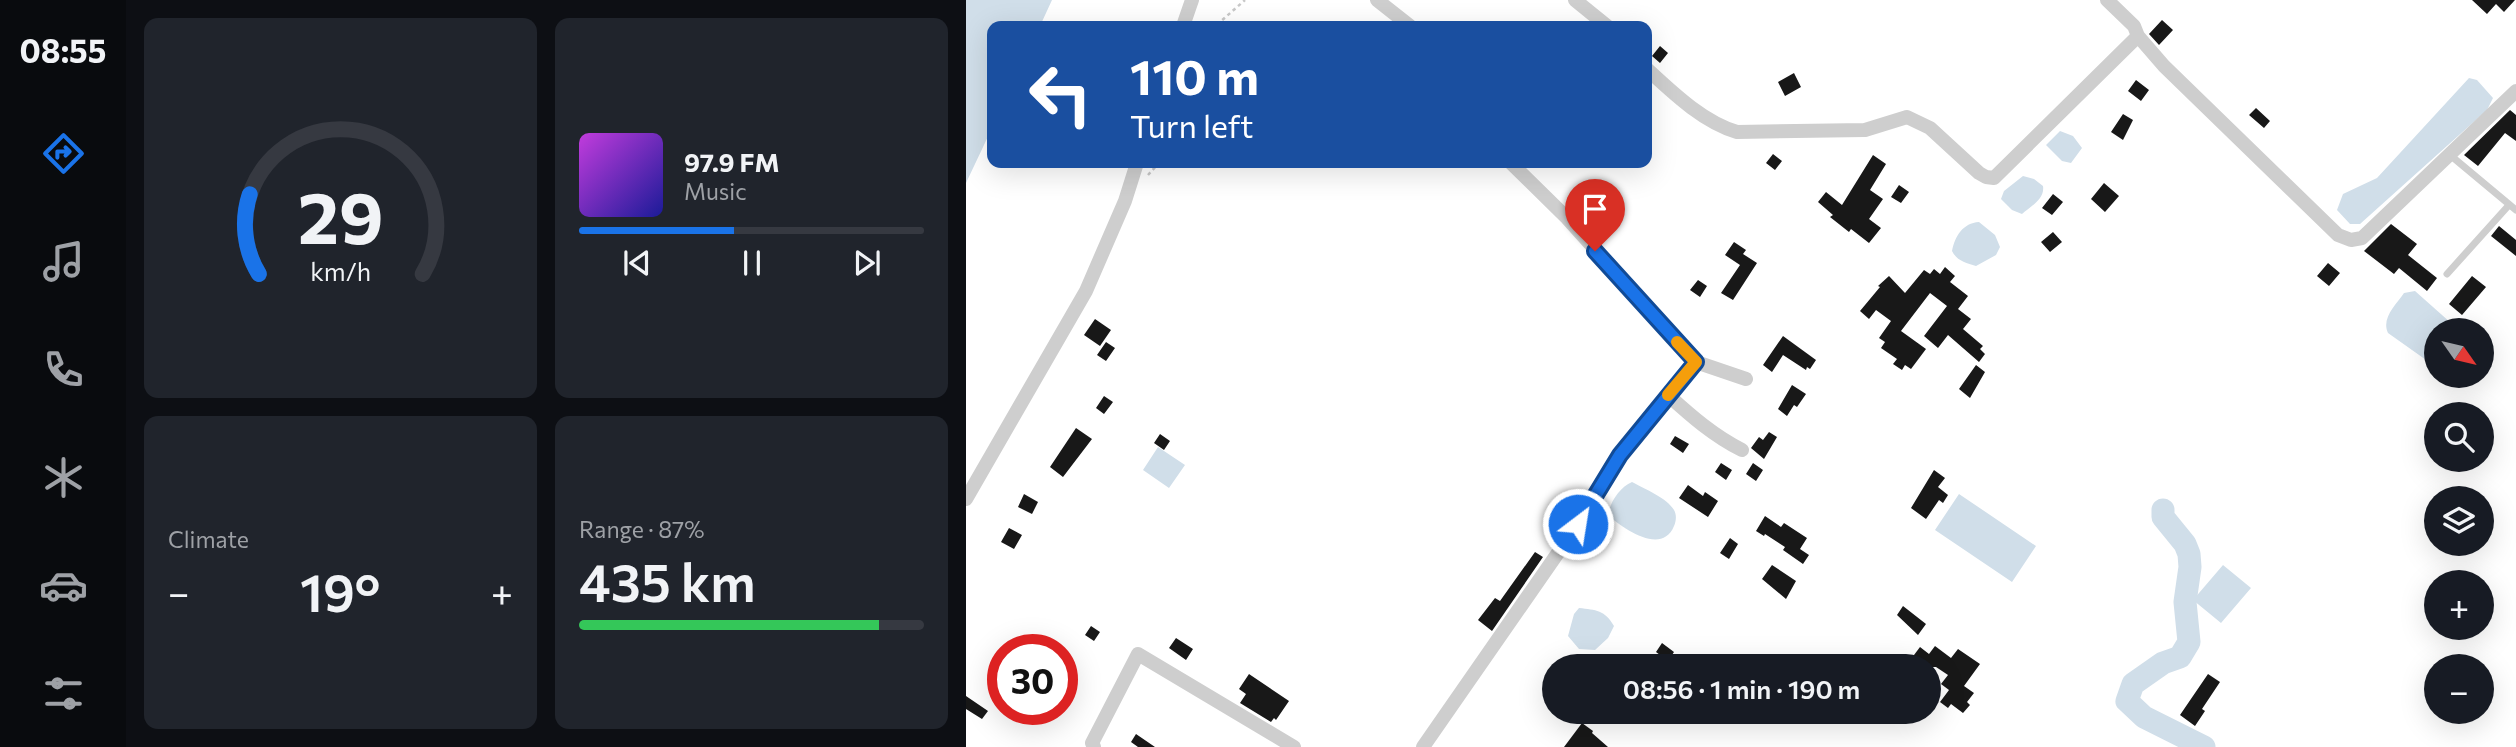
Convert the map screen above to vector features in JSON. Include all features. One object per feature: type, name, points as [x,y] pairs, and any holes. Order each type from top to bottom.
[{"type":"street","points":[[1185,21],[1192,0]]},
{"type":"street","points":[[1377,0],[1404,21]]},
{"type":"street","points":[[1575,0],[1601,21]]},
{"type":"street","points":[[2107,0],[2134,26],[2138,36],[2164,66],[2338,235],[2351,240],[2362,238],[2516,91]]},
{"type":"street","points":[[1652,73],[1687,103],[1722,127],[1737,132],[1865,130],[1907,117],[1930,128],[1979,173],[1994,178],[2138,36]]},
{"type":"street","points":[[966,499],[1086,291],[1125,201],[1135,168]]},
{"type":"street","points":[[1516,168],[1567,218],[1696,362],[1746,379]]},
{"type":"street","points":[[1423,747],[1578,524],[1620,455],[1696,362]]},
{"type":"street","points":[[1668,396],[1696,420],[1742,450]]},
{"type":"street","points":[[1094,747],[1092,743],[1138,654],[1294,747]]},
{"type":"lane","points":[[2447,274],[2513,208],[2450,155]]},
{"type":"path","points":[[1221,21],[1245,0]]},
{"type":"shaded area","points":[[966,0],[1052,0],[1042,21],[987,21],[987,139],[966,183]]},
{"type":"shaded area","points":[[2469,78],[2477,80],[2493,98],[2487,110],[2360,224],[2350,224],[2337,210],[2343,194],[2377,178]]},
{"type":"shaded area","points":[[2060,131],[2073,136],[2082,148],[2071,163],[2062,161],[2046,145]]},
{"type":"shaded area","points":[[2023,176],[2034,179],[2043,186],[2043,191],[2037,202],[2022,214],[2012,210],[2001,199],[2004,191]]},
{"type":"shaded area","points":[[1979,222],[1995,235],[2000,247],[1996,255],[1976,266],[1965,263],[1952,251],[1961,231],[1968,225]]},
{"type":"shaded area","points":[[2415,291],[2445,318],[2424,318],[2424,358],[2388,333],[2386,327],[2390,312],[2404,293]]},
{"type":"shaded area","points":[[1158,447],[1185,465],[1169,488],[1143,470]]},
{"type":"shaded area","points":[[1632,482],[1661,498],[1674,510],[1675,523],[1668,535],[1661,539],[1642,537],[1608,515],[1616,495]]},
{"type":"shaded area","points":[[1959,494],[2036,546],[2012,582],[1935,530]]},
{"type":"shaded area","points":[[2223,565],[2251,588],[2221,623],[2193,600]]},
{"type":"shaded area","points":[[1579,608],[1600,612],[1614,626],[1608,638],[1595,650],[1579,649],[1568,636],[1574,614]]},
{"type":"building","points":[[2472,0],[2515,0],[2504,12],[2496,4],[2487,14]]},
{"type":"building","points":[[2162,20],[2173,30],[2159,45],[2149,34]]},
{"type":"building","points":[[1660,46],[1668,53],[1660,63],[1652,56]]},
{"type":"building","points":[[1794,73],[1801,87],[1785,96],[1778,82]]},
{"type":"building","points":[[2136,80],[2149,90],[2141,101],[2128,91]]},
{"type":"building","points":[[2256,108],[2270,121],[2264,128],[2249,115]]},
{"type":"building","points":[[2510,110],[2516,115],[2516,141],[2505,133],[2478,166],[2464,155]]},
{"type":"building","points":[[2123,114],[2133,120],[2123,140],[2111,132]]},
{"type":"building","points":[[1773,154],[1782,161],[1775,170],[1766,163]]},
{"type":"building","points":[[1873,155],[1886,164],[1870,190],[1883,199],[1869,219],[1881,228],[1869,243],[1830,217],[1833,215],[1818,202],[1826,192],[1842,205]]},
{"type":"building","points":[[2104,183],[2119,196],[2105,212],[2091,199]]},
{"type":"building","points":[[1899,185],[1909,192],[1901,203],[1891,197]]},
{"type":"building","points":[[2053,194],[2063,202],[2052,215],[2042,208]]},
{"type":"building","points":[[2391,224],[2417,244],[2408,255],[2437,278],[2427,291],[2399,268],[2394,274],[2364,251]]},
{"type":"building","points":[[2499,226],[2516,240],[2516,256],[2491,236]]},
{"type":"building","points":[[2053,232],[2062,242],[2050,252],[2041,242]]},
{"type":"building","points":[[1734,242],[1746,250],[1743,254],[1757,263],[1733,300],[1721,293],[1740,265],[1725,255]]},
{"type":"building","points":[[2328,263],[2340,273],[2329,286],[2317,276]]},
{"type":"building","points":[[1945,267],[1955,276],[1950,282],[1968,296],[1958,309],[1971,319],[1963,329],[1983,346],[1980,349],[1985,354],[1979,362],[1948,335],[1938,348],[1924,336],[1947,306],[1930,293],[1901,331],[1926,349],[1911,369],[1905,365],[1902,370],[1893,364],[1897,359],[1881,348],[1885,342],[1879,338],[1891,321],[1876,310],[1869,319],[1860,311],[1889,276],[1905,293],[1924,270],[1930,274],[1934,269],[1940,274]]},
{"type":"building","points":[[2472,276],[2486,287],[2462,315],[2449,304]]},
{"type":"building","points":[[1698,280],[1707,286],[1700,297],[1690,290]]},
{"type":"building","points":[[1095,319],[1111,330],[1100,346],[1084,335]]},
{"type":"building","points":[[1783,336],[1816,360],[1810,369],[1807,367],[1806,370],[1783,355],[1772,372],[1763,365]]},
{"type":"building","points":[[1106,342],[1115,348],[1106,361],[1097,355]]},
{"type":"building","points":[[1976,365],[1985,372],[1970,398],[1959,389]]},
{"type":"building","points":[[1792,385],[1806,394],[1787,416],[1778,409]]},
{"type":"building","points":[[1104,396],[1113,402],[1104,414],[1096,408]]},
{"type":"building","points":[[1076,428],[1092,439],[1063,477],[1050,467]]},
{"type":"building","points":[[1769,432],[1777,437],[1764,459],[1751,448],[1759,437],[1763,440]]},
{"type":"building","points":[[1160,434],[1170,441],[1164,450],[1154,443]]},
{"type":"building","points":[[1675,436],[1689,444],[1683,453],[1670,444]]},
{"type":"building","points":[[1721,463],[1732,470],[1726,480],[1715,472]]},
{"type":"building","points":[[1753,463],[1763,470],[1756,481],[1746,474]]},
{"type":"building","points":[[1934,470],[1945,478],[1938,487],[1948,495],[1943,503],[1939,500],[1926,519],[1911,508]]},
{"type":"building","points":[[1688,485],[1703,496],[1705,492],[1718,501],[1708,517],[1679,498]]},
{"type":"building","points":[[1024,494],[1038,502],[1032,514],[1018,507]]},
{"type":"building","points":[[1765,516],[1781,527],[1784,523],[1807,538],[1800,549],[1809,555],[1803,564],[1783,550],[1785,547],[1756,531]]},
{"type":"building","points":[[1009,528],[1022,535],[1014,549],[1001,542]]},
{"type":"building","points":[[1600,531],[1611,538],[1603,549],[1592,542]]},
{"type":"building","points":[[1730,538],[1738,544],[1729,559],[1720,553]]},
{"type":"building","points":[[1535,552],[1543,557],[1492,631],[1478,620],[1495,598],[1500,601]]},
{"type":"building","points":[[1772,565],[1796,581],[1786,599],[1762,579]]},
{"type":"building","points":[[1903,606],[1926,624],[1918,635],[1897,615]]},
{"type":"building","points":[[1091,626],[1100,632],[1094,641],[1085,635]]},
{"type":"building","points":[[1176,638],[1193,649],[1186,660],[1169,648]]},
{"type":"building","points":[[1662,643],[1674,652],[1659,654],[1656,652]]},
{"type":"building","points":[[1935,646],[1951,658],[1958,649],[1980,664],[1964,686],[1974,693],[1967,702],[1970,705],[1963,713],[1951,704],[1948,708],[1941,703],[1949,690],[1941,684],[1948,675],[1941,670],[1941,654],[1929,654]]},
{"type":"building","points":[[1920,647],[1929,654],[1915,654]]},
{"type":"building","points":[[1249,674],[1289,701],[1276,720],[1274,718],[1271,722],[1240,703],[1246,694],[1239,689]]},
{"type":"building","points":[[2208,674],[2220,682],[2202,709],[2205,711],[2195,726],[2180,715]]},
{"type":"building","points":[[966,696],[987,712],[982,719],[966,709]]},
{"type":"building","points":[[1583,724],[1608,747],[1564,747]]},
{"type":"building","points":[[1136,734],[1155,747],[1138,747],[1131,742]]},
{"type":"waterway","points":[[2163,510],[2163,517],[2185,544],[2189,554],[2185,602],[2189,642],[2180,657],[2163,663],[2133,684],[2127,701],[2144,717],[2204,747]]},
{"type":"slow traffic","points":[[1668,395],[1696,362],[1677,342]]},
{"type":"route","points":[[1578,524],[1620,455],[1696,362],[1595,251]]}]
